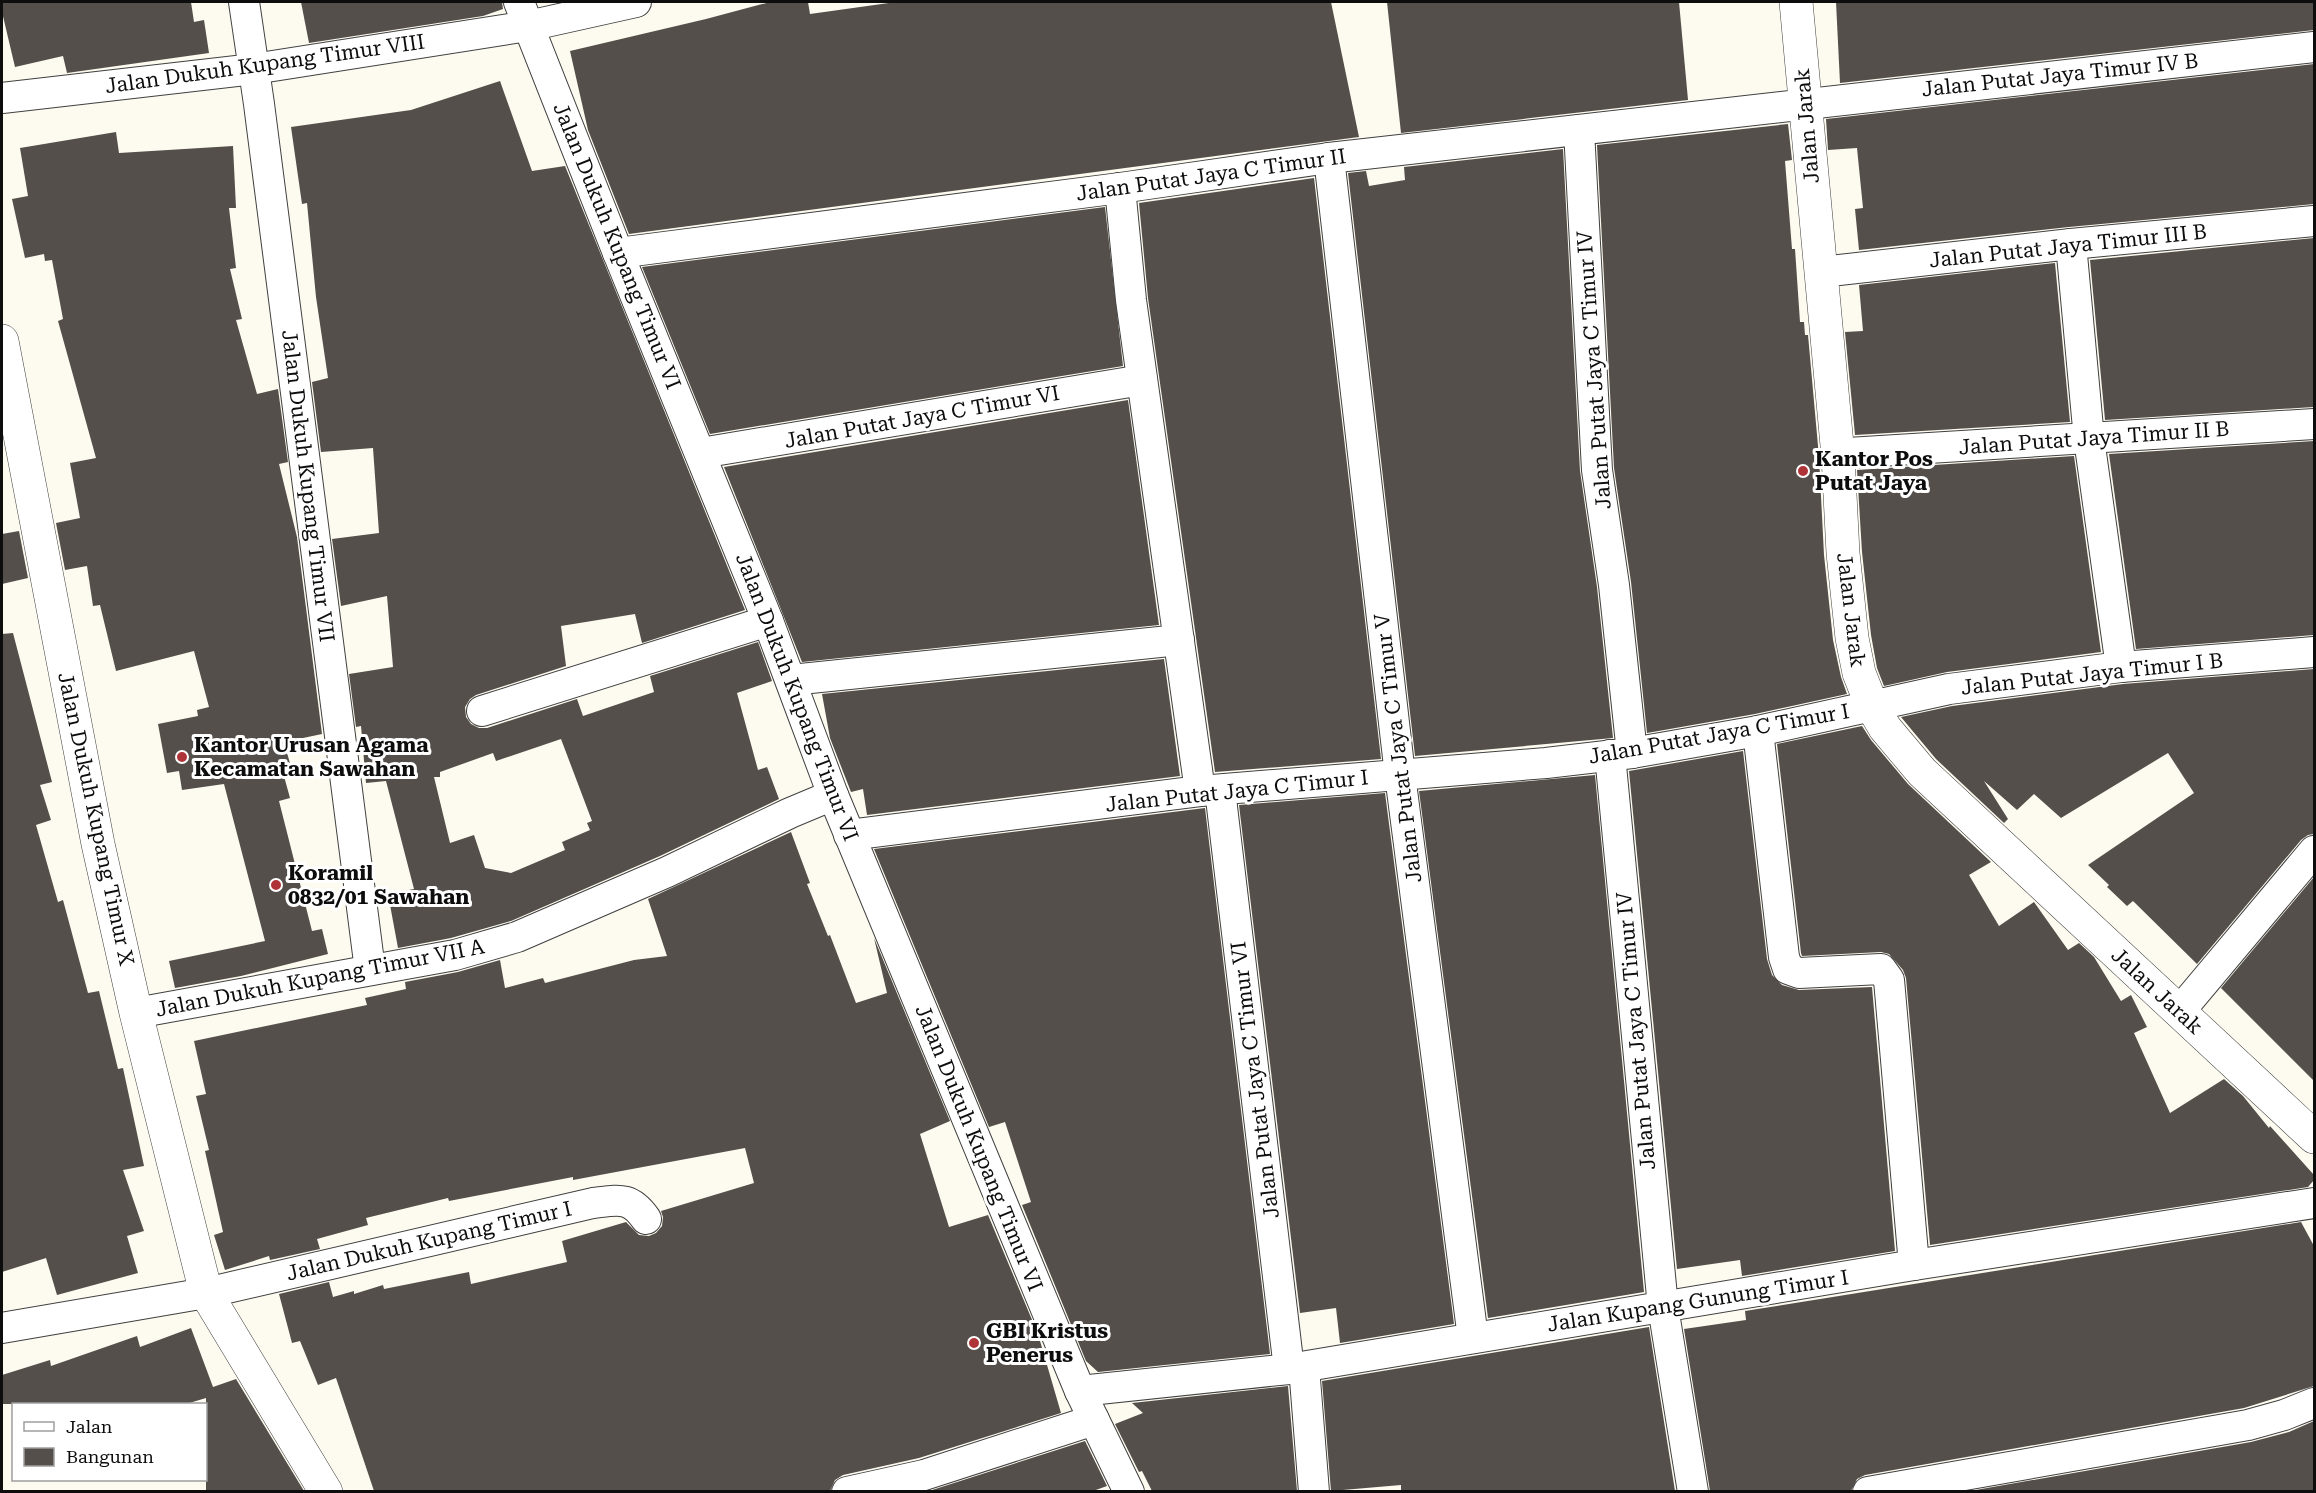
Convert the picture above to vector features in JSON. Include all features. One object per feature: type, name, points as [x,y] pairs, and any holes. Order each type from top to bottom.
[{"type":"street","name":"Jalan Dukuh Kupang Timur VII","points":[[244,2],[370,970]]},
{"type":"street","name":"Jalan Dukuh Kupang Timur VIII","points":[[2,98],[254,69],[523,14],[636,2]]},
{"type":"street","name":"Jalan Jarak","points":[[1796,2],[1838,456],[1843,553],[1850,621],[1858,673],[1872,706],[1885,728],[1922,772],[2314,1137]]},
{"type":"street","name":"Jalan Dukuh Kupang Timur VI","points":[[523,14],[768,621],[849,835],[1080,1391],[1129,1491]]},
{"type":"street","name":"Jalan Putat Jaya Timur IV B","points":[[1805,104],[2314,47]]},
{"type":"street","name":"Jalan Putat Jaya C Timur II","points":[[618,253],[1120,188],[1329,158],[1805,104]]},
{"type":"street","name":"Jalan Putat Jaya C Timur IV","points":[[1579,130],[1597,470],[1614,585],[1621,754],[1663,1307],[1693,1491]]},
{"type":"street","name":"Jalan Putat Jaya C Timur V","points":[[1329,158],[1400,775],[1473,1338]]},
{"type":"street","name":"Jalan Putat Jaya C Timur VI","points":[[1120,188],[1131,300],[1179,640],[1210,791],[1314,1491]]},
{"type":"street","name":"Jalan Putat Jaya Timur III B","points":[[1821,272],[2071,244],[2314,221]]},
{"type":"street","points":[[2071,244],[2089,439],[2121,667]]},
{"type":"street","name":"Jalan Dukuh Kupang Timur X","points":[[2,341],[98,844],[136,1013],[206,1293],[326,1491]]},
{"type":"street","name":"Jalan Putat Jaya C Timur VI","points":[[701,453],[1142,380]]},
{"type":"street","name":"Jalan Putat Jaya Timur II B","points":[[1838,456],[1848,453],[2314,424]]},
{"type":"street","points":[[482,711],[768,621]]},
{"type":"street","points":[[791,680],[1179,640]]},
{"type":"street","name":"Jalan Putat Jaya Timur I B","points":[[1872,706],[1949,689],[2121,667],[2314,652]]},
{"type":"street","name":"Jalan Putat Jaya C Timur I","points":[[849,835],[1210,791],[1621,754],[1758,731],[1872,706]]},
{"type":"street","points":[[1758,731],[1784,957],[1788,969],[1799,973],[1881,969],[1889,980],[1914,1265]]},
{"type":"street","name":"Jalan Dukuh Kupang Timur VII A","points":[[136,1013],[455,955],[517,937],[667,872],[833,795]]},
{"type":"street","points":[[2179,1012],[2314,851]]},
{"type":"street","name":"Jalan Dukuh Kupang Timur I","points":[[2,1328],[206,1293],[593,1203],[629,1202],[638,1208],[646,1219]]},
{"type":"street","name":"Jalan Kupang Gunung Timur I","points":[[1080,1391],[1296,1368],[1914,1265],[2314,1203]]},
{"type":"street","points":[[1868,1491],[2248,1425],[2284,1415],[2314,1403]]},
{"type":"street","points":[[850,1491],[924,1474],[1094,1420]]},
{"type":"building","points":[[2,2],[191,2],[194,22],[204,20],[209,53],[67,73],[63,56],[15,67],[2,12]]},
{"type":"building","points":[[301,2],[502,2],[503,9],[483,16],[309,43]]},
{"type":"building","points":[[770,2],[808,2],[810,14],[896,2],[1331,2],[1359,137],[629,234],[588,130],[570,51]]},
{"type":"building","points":[[1387,2],[1679,2],[1688,100],[1401,133]]},
{"type":"building","points":[[1836,2],[2314,2],[2314,30],[1840,83]]},
{"type":"building","points":[[2314,64],[2314,204],[1859,250],[1855,209],[1863,208],[1857,148],[1828,150],[1826,119]]},
{"type":"building","points":[[500,81],[532,171],[565,166],[745,610],[642,643],[635,614],[561,626],[566,666],[476,695],[465,707],[466,717],[471,724],[479,728],[487,728],[577,699],[583,716],[654,692],[650,676],[758,642],[772,681],[737,693],[758,770],[767,767],[779,799],[660,856],[511,921],[451,938],[398,948],[388,894],[414,889],[386,781],[366,783],[361,726],[356,727],[349,674],[393,667],[387,596],[341,606],[332,539],[379,533],[373,448],[321,452],[312,382],[328,378],[316,297],[307,203],[302,204],[291,127],[411,110]],"holes":[[[561,739],[592,821],[587,823],[590,830],[562,842],[565,850],[511,873],[485,868],[474,835],[450,843],[434,777],[440,777],[440,772],[493,753],[496,761]]]},
{"type":"building","points":[[1788,124],[1792,160],[1785,161],[1792,249],[1795,249],[1800,322],[1804,322],[1805,335],[1808,335],[1819,457],[1824,555],[1833,640],[1847,694],[1755,714],[1647,733],[1631,582],[1614,468],[1597,145]]},
{"type":"building","points":[[116,132],[119,153],[233,146],[236,208],[229,208],[236,268],[230,269],[242,319],[236,320],[257,394],[278,389],[288,462],[279,464],[297,537],[322,734],[284,742],[291,767],[282,769],[290,798],[279,801],[312,931],[322,929],[328,954],[241,976],[175,988],[169,961],[265,941],[224,784],[182,790],[179,771],[167,773],[158,724],[198,716],[197,710],[209,707],[194,651],[116,671],[100,605],[93,606],[87,566],[65,570],[56,523],[80,518],[70,463],[96,458],[58,321],[63,319],[52,260],[45,261],[44,254],[25,258],[12,199],[28,196],[20,148]]},
{"type":"building","points":[[1563,149],[1580,471],[1597,587],[1613,738],[1415,756],[1348,173],[1366,171],[1369,186],[1405,180],[1404,167]]},
{"type":"building","points":[[1314,178],[1381,759],[1215,772],[1148,298],[1139,203]]},
{"type":"building","points":[[1105,207],[1123,366],[710,434],[642,267]]},
{"type":"building","points":[[2314,238],[2314,407],[2105,420],[2090,260]]},
{"type":"building","points":[[2055,263],[2070,422],[1855,435],[1845,332],[1863,331],[1859,285]]},
{"type":"building","points":[[1128,400],[1159,625],[802,662],[724,467]]},
{"type":"building","points":[[2314,441],[2314,635],[2136,649],[2109,454]]},
{"type":"building","points":[[2074,456],[2101,652],[1947,672],[1884,686],[1877,668],[1871,635],[1862,552],[1857,470]]},
{"type":"building","points":[[19,531],[28,578],[2,584],[2,534]]},
{"type":"building","points":[[13,633],[52,782],[40,785],[51,820],[36,825],[58,902],[63,900],[88,993],[99,991],[118,1069],[123,1068],[144,1166],[123,1170],[144,1231],[127,1236],[138,1273],[57,1295],[46,1258],[2,1272],[2,634]]},
{"type":"building","points":[[1164,659],[1180,776],[867,815],[863,789],[851,792],[830,738],[822,694]]},
{"type":"building","points":[[2314,669],[2314,834],[2301,840],[2197,964],[2133,901],[2127,906],[2088,865],[2194,793],[2168,753],[2061,818],[2034,794],[2017,810],[1984,781],[2008,819],[2004,823],[1936,759],[1901,717],[1952,706],[2123,684]]},
{"type":"building","points":[[1862,726],[1908,784],[1991,862],[1969,875],[1999,926],[2034,902],[2068,950],[2079,943],[2094,957],[2121,1001],[2131,995],[2147,1027],[2134,1033],[2170,1113],[2224,1079],[2243,1096],[2269,1128],[2270,1126],[2314,1175],[2314,1180],[2308,1187],[1930,1245],[1906,978],[1903,970],[1889,954],[1881,952],[1802,956],[1801,953],[1777,744]]},
{"type":"building","points":[[1743,751],[1767,959],[1772,975],[1782,985],[1799,990],[1872,987],[1895,1251],[1742,1276],[1740,1260],[1677,1269],[1629,771]]},
{"type":"building","points":[[1595,775],[1644,1292],[1488,1318],[1419,791]]},
{"type":"building","points":[[1385,793],[1454,1324],[1340,1343],[1336,1308],[1300,1313],[1239,805]]},
{"type":"building","points":[[1205,808],[1270,1354],[1098,1372],[1086,1361],[1022,1205],[1031,1202],[1005,1122],[989,1127],[874,849]]},
{"type":"building","points":[[791,832],[810,883],[807,884],[828,936],[830,935],[856,1003],[887,993],[874,938],[950,1121],[920,1134],[949,1227],[988,1215],[1038,1334],[1061,1413],[919,1458],[843,1475],[835,1480],[830,1491],[374,1491],[336,1378],[318,1385],[300,1341],[292,1343],[279,1294],[329,1282],[333,1297],[354,1291],[354,1294],[383,1285],[384,1289],[469,1272],[471,1284],[567,1262],[562,1241],[626,1222],[639,1235],[649,1236],[656,1233],[662,1226],[661,1211],[754,1183],[745,1148],[449,1201],[448,1198],[366,1218],[368,1225],[317,1239],[320,1249],[270,1260],[269,1256],[225,1270],[214,1235],[223,1232],[205,1151],[209,1150],[196,1096],[206,1094],[194,1041],[367,1005],[365,998],[406,989],[405,982],[458,972],[500,960],[505,988],[543,978],[545,983],[634,960],[667,956],[648,899]]},
{"type":"building","points":[[2314,877],[2314,1081],[2221,988]]},
{"type":"building","points":[[2301,1222],[2314,1246],[2314,1386],[2244,1408],[1865,1475],[1857,1479],[1851,1491],[1710,1491],[1684,1329],[1746,1320],[1745,1311]]},
{"type":"building","points":[[1649,1327],[1675,1491],[1401,1491],[1401,1485],[1331,1491],[1322,1381]]},
{"type":"building","points":[[191,1328],[213,1387],[236,1379],[304,1491],[206,1491],[206,1398],[189,1403],[2,1404],[2,1375],[50,1360],[51,1366],[137,1336],[140,1347]]},
{"type":"building","points":[[1288,1386],[1297,1491],[1152,1491],[1142,1471],[1139,1472],[1115,1424],[1143,1413],[1132,1403]]},
{"type":"building","points":[[2314,1421],[2314,1491],[1970,1491],[2251,1442],[2289,1432]]},
{"type":"building","points":[[1085,1441],[1107,1486],[1093,1491],[929,1491]]},
{"type":"place","name":"Kantor Pos Putat Jaya","points":[[1803,471]]},
{"type":"place","name":"Kantor Urusan Agama Kecamatan Sawahan","points":[[182,757]]},
{"type":"place","name":"Koramil 0832/01 Sawahan","points":[[276,885]]},
{"type":"place","name":"GBI Kristus Penerus","points":[[974,1343]]}]
